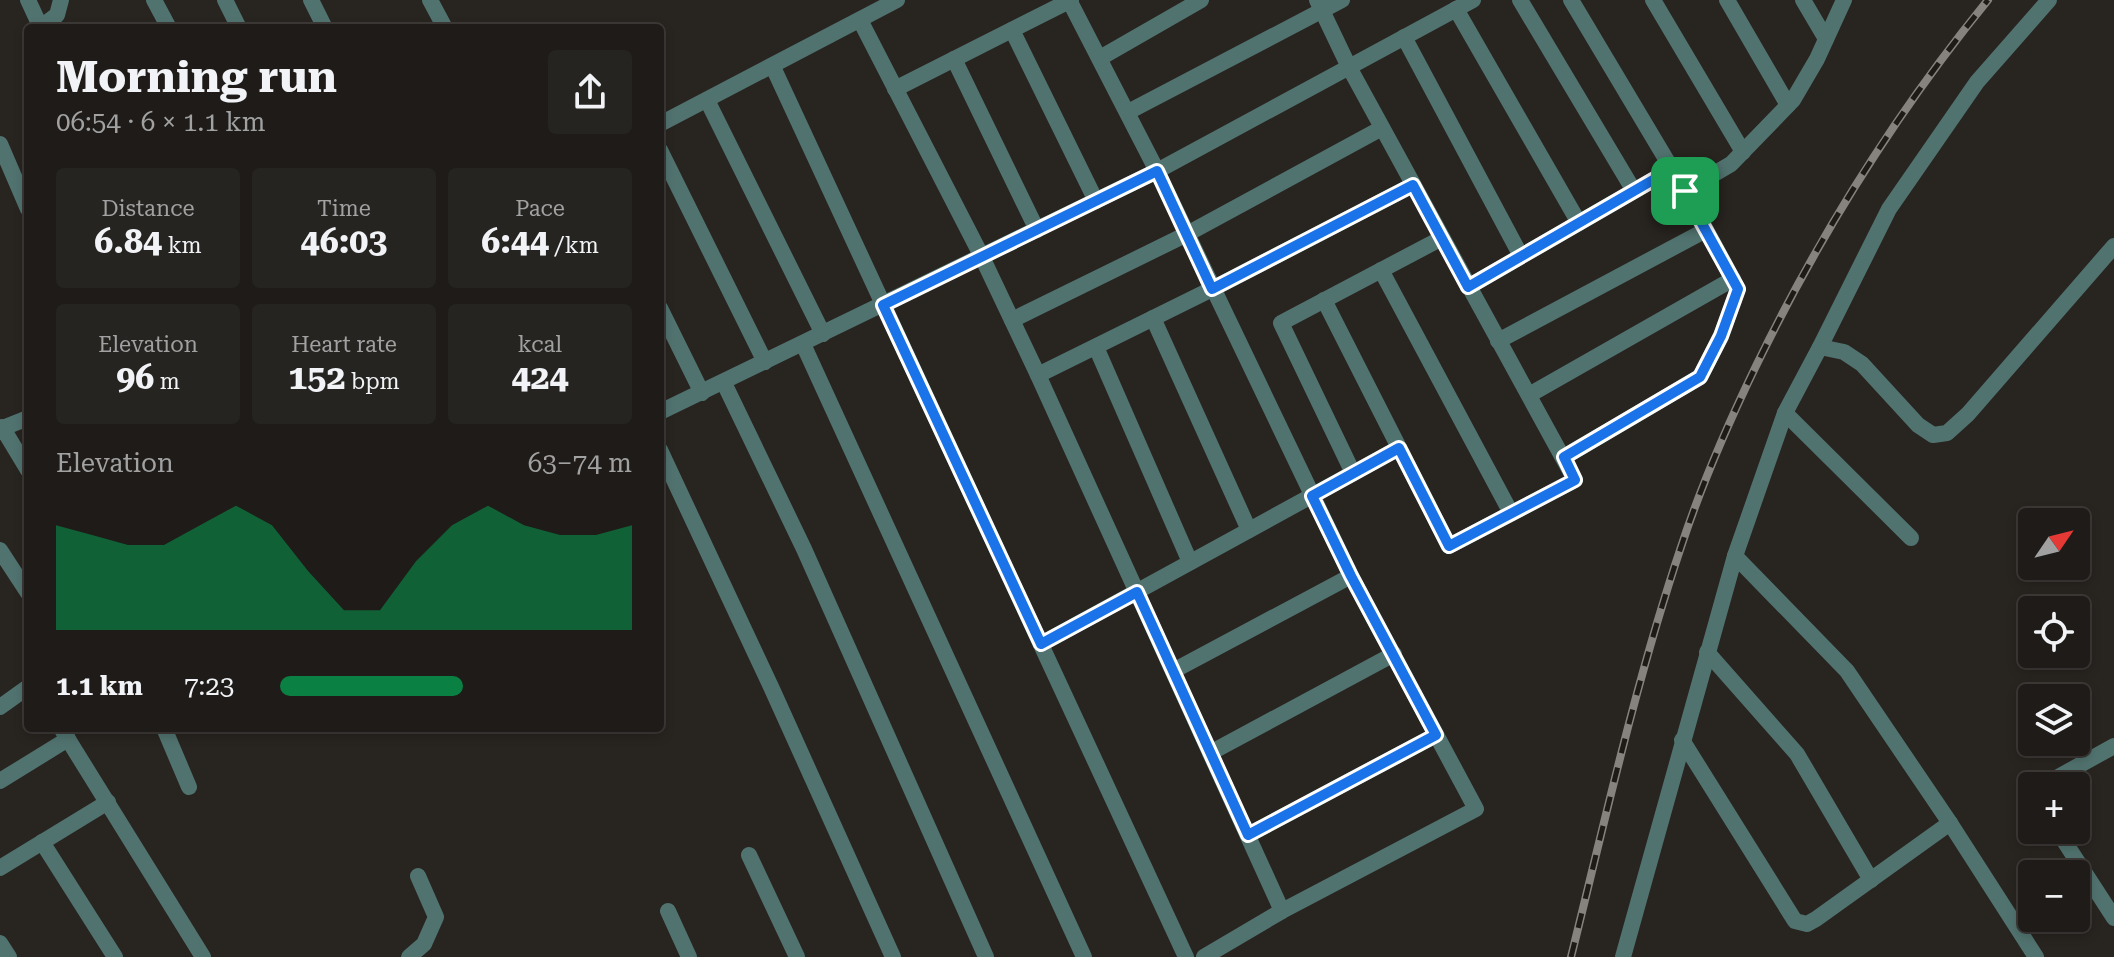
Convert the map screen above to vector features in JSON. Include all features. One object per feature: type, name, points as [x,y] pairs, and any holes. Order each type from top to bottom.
[{"type":"street","points":[[28,0],[39,24]]},
{"type":"street","points":[[46,24],[57,15],[61,0]]},
{"type":"street","points":[[154,0],[167,24]]},
{"type":"street","points":[[225,0],[237,24]]},
{"type":"street","points":[[311,0],[323,24]]},
{"type":"street","points":[[430,0],[443,24]]},
{"type":"street","points":[[664,122],[897,0]]},
{"type":"street","points":[[895,89],[1070,0],[1157,171],[1351,576],[1476,809],[1282,911],[1204,957]]},
{"type":"street","points":[[1100,58],[1201,0]]},
{"type":"street","points":[[1128,112],[1319,6],[1342,0]]},
{"type":"street","points":[[664,410],[1157,171],[1473,0]]},
{"type":"street","points":[[1520,0],[1634,191]]},
{"type":"street","points":[[1564,457],[1700,377],[1721,336],[1738,289],[1685,191],[1571,0]]},
{"type":"street","points":[[1653,0],[1743,152]]},
{"type":"street","points":[[1727,0],[1788,105]]},
{"type":"street","points":[[1803,0],[1826,39]]},
{"type":"street","points":[[1685,191],[1731,164],[1793,100],[1817,59],[1844,0]]},
{"type":"street","points":[[1623,957],[1735,556],[1785,413],[1889,209],[1977,82],[2049,0]]},
{"type":"street","points":[[1319,6],[1349,67],[1575,480],[1449,546],[1324,300]]},
{"type":"street","points":[[1456,9],[1579,223]]},
{"type":"street","points":[[860,20],[1012,320],[1282,911]]},
{"type":"street","points":[[1012,30],[1096,201]]},
{"type":"street","points":[[1404,37],[1521,256]]},
{"type":"street","points":[[954,59],[1037,230]]},
{"type":"street","points":[[773,67],[1186,957]]},
{"type":"street","points":[[707,100],[823,334]]},
{"type":"street","points":[[1012,320],[1187,234],[1382,128]]},
{"type":"street","points":[[0,144],[24,200]]},
{"type":"street","points":[[664,158],[765,362]]},
{"type":"street","points":[[1468,287],[1672,169]]},
{"type":"street","points":[[1038,375],[1413,185]]},
{"type":"street","points":[[1498,341],[1706,230]]},
{"type":"street","points":[[1353,473],[1281,323],[1442,238]]},
{"type":"street","points":[[1820,347],[1844,352],[1862,364],[1918,425],[1933,435],[1947,433],[1968,414],[2114,246]]},
{"type":"street","points":[[1381,270],[1511,513]]},
{"type":"street","points":[[1529,395],[1733,279]]},
{"type":"street","points":[[664,316],[702,393]]},
{"type":"street","points":[[1153,318],[1249,530]]},
{"type":"street","points":[[803,344],[1084,957]]},
{"type":"street","points":[[1096,347],[1190,562]]},
{"type":"street","points":[[724,383],[804,549],[986,957]]},
{"type":"street","points":[[1785,413],[1911,538]]},
{"type":"street","points":[[24,419],[1,428],[24,464]]},
{"type":"street","points":[[1041,644],[1399,448]]},
{"type":"street","points":[[664,459],[893,957]]},
{"type":"street","points":[[0,550],[24,587]]},
{"type":"street","points":[[1735,556],[1847,671],[2036,957]]},
{"type":"street","points":[[1173,671],[1351,576]]},
{"type":"street","points":[[1707,652],[1797,754],[1871,880]]},
{"type":"street","points":[[1210,753],[1394,654]]},
{"type":"street","points":[[3,699],[24,689]]},
{"type":"street","points":[[166,732],[189,787]]},
{"type":"street","points":[[0,781],[64,734],[203,957]]},
{"type":"street","points":[[1248,835],[1436,735]]},
{"type":"street","points":[[1682,740],[1795,921],[1807,924],[1816,919],[1950,823]]},
{"type":"street","points":[[2070,772],[2112,751]]},
{"type":"street","points":[[0,868],[108,802]]},
{"type":"street","points":[[42,842],[115,957]]},
{"type":"street","points":[[2066,844],[2114,918]]},
{"type":"street","points":[[749,855],[797,957]]},
{"type":"street","points":[[409,957],[424,944],[436,917],[418,876]]},
{"type":"street","points":[[668,911],[689,957]]},
{"type":"street","points":[[0,943],[9,957]]},
{"type":"railway","points":[[1571,957],[1622,751],[1665,597],[1689,524],[1725,434],[1755,368],[1832,224],[1921,87],[1988,0]]},
{"type":"route","points":[[1672,169],[1685,191],[1738,289],[1721,336],[1700,377],[1564,457],[1575,480],[1449,546],[1399,448],[1312,496],[1436,735],[1248,835],[1137,592],[1041,644],[883,305],[1157,171],[1212,289],[1413,185],[1468,287],[1672,169]]}]
